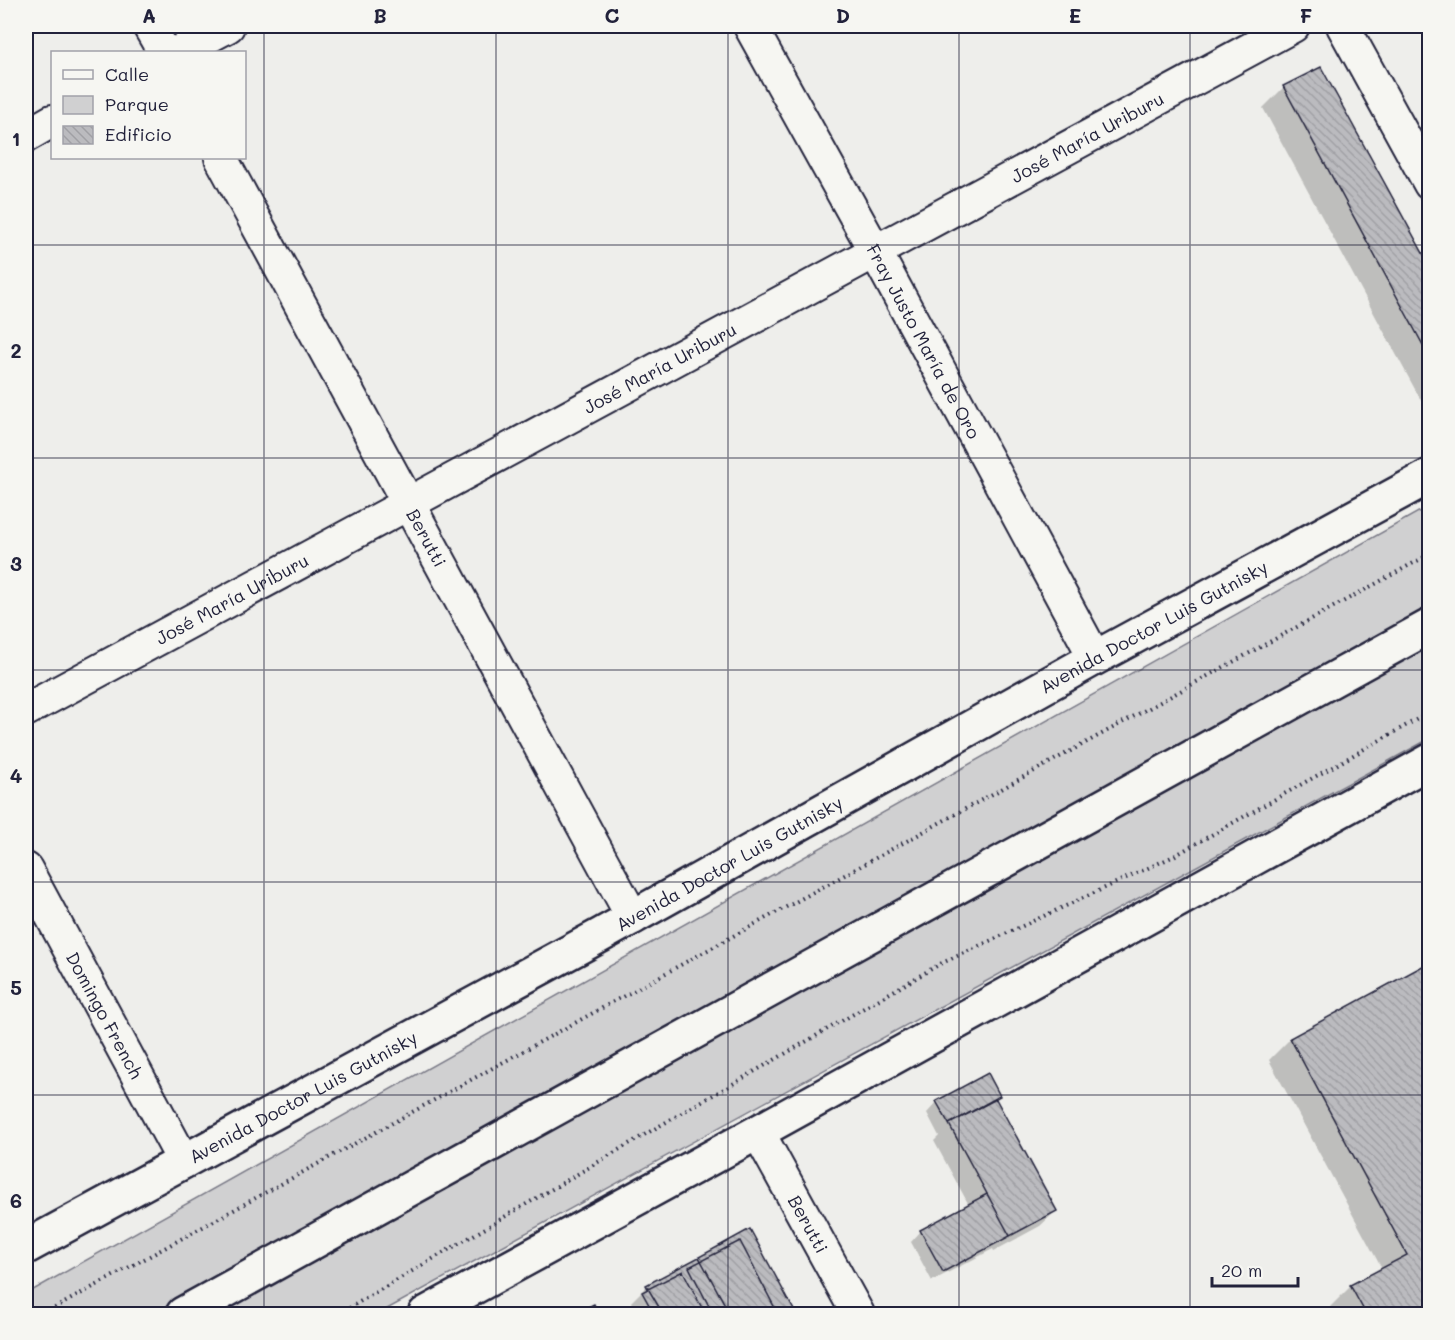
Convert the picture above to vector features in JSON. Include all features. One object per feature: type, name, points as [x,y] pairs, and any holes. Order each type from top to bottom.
[{"type":"main road","name":"Avenida Doctor Luis Gutnisky","points":[[26,1247],[633,918],[1095,658],[1430,476]]},
{"type":"main road","points":[[183,1314],[1430,626]]},
{"type":"main road","points":[[425,1314],[1430,761]]},
{"type":"street","points":[[149,26],[163,51]]},
{"type":"street","points":[[181,51],[228,26]]},
{"type":"street","name":"Fray Justo María de Oro","points":[[750,26],[875,251],[1095,658]]},
{"type":"street","name":"José María Uriburu","points":[[26,710],[1293,26]]},
{"type":"street","points":[[1343,26],[1430,184]]},
{"type":"street","points":[[26,136],[51,122]]},
{"type":"street","name":"Berutti","points":[[221,159],[633,918]]},
{"type":"street","name":"Domingo French","points":[[26,869],[184,1162]]},
{"type":"street","name":"Berutti","points":[[758,1132],[858,1314]]},
{"type":"path","points":[[44,1314],[1430,554]]},
{"type":"path","points":[[339,1314],[940,964],[1174,856],[1430,712]]},
{"type":"green space","points":[[1429,506],[1429,739],[378,1314],[26,1314],[26,1294]]},
{"type":"building","points":[[1321,67],[1430,266],[1430,358],[1283,86]]},
{"type":"building","points":[[1430,962],[1430,1314],[1366,1314],[1350,1285],[1407,1255],[1290,1038]]},
{"type":"building","points":[[988,1073],[1000,1096],[949,1124],[936,1101]]},
{"type":"building","points":[[996,1099],[1057,1211],[1010,1236],[949,1124]]},
{"type":"building","points":[[987,1194],[1010,1236],[943,1272],[920,1230]]},
{"type":"building","points":[[750,1229],[796,1314],[730,1314],[699,1257]]},
{"type":"building","points":[[740,1241],[778,1314],[713,1314],[689,1267]]},
{"type":"building","points":[[699,1257],[730,1314],[663,1314],[646,1285]]},
{"type":"building","points":[[683,1271],[705,1314],[654,1314],[642,1292]]},
{"type":"building","points":[[594,1304],[599,1314],[574,1314]]}]
